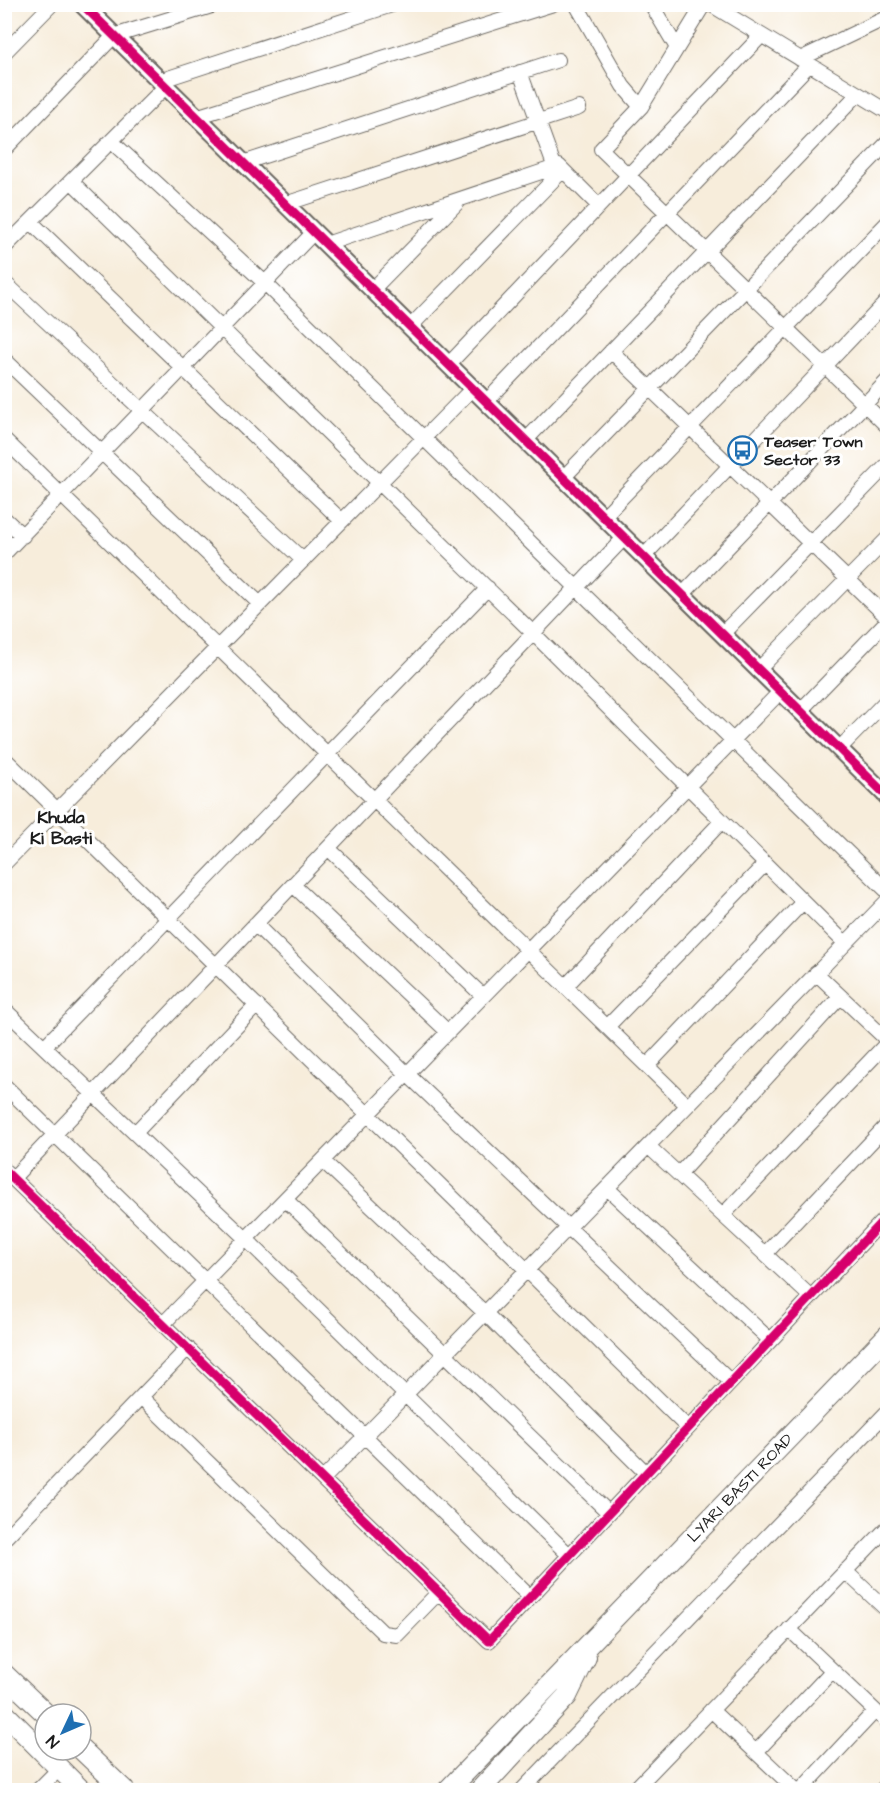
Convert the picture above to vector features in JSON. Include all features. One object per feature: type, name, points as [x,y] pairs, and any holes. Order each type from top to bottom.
[{"type":"main road","name":"LYARI BASTI ROAD","points":[[448,1791],[888,1335]]},
{"type":"main road","name":"LYARI BASTI ROAD","points":[[480,1791],[567,1696],[594,1641]]},
{"type":"main road","points":[[4,1674],[33,1702]]},
{"type":"main road","points":[[4,1713],[81,1791]]},
{"type":"main road","points":[[93,1761],[124,1791]]},
{"type":"street","points":[[7,46],[52,4]]},
{"type":"street","points":[[82,4],[838,749],[885,789]]},
{"type":"street","points":[[4,150],[114,36],[218,4]]},
{"type":"street","points":[[4,248],[111,141],[162,84],[395,4]]},
{"type":"street","points":[[196,117],[553,4]]},
{"type":"street","points":[[576,4],[623,86],[641,107]]},
{"type":"street","points":[[651,4],[677,48]]},
{"type":"street","points":[[704,4],[641,107],[601,149],[888,427]]},
{"type":"street","points":[[720,6],[760,36],[858,94],[884,106]]},
{"type":"street","points":[[486,402],[667,213],[804,62],[888,17]]},
{"type":"street","points":[[448,365],[760,36]]},
{"type":"street","points":[[243,163],[558,60]]},
{"type":"street","points":[[520,72],[538,122],[559,169],[599,206]]},
{"type":"street","points":[[525,441],[858,94]]},
{"type":"street","points":[[285,204],[579,108]]},
{"type":"street","points":[[111,141],[265,283],[888,892]]},
{"type":"street","points":[[563,478],[888,142]]},
{"type":"street","points":[[4,555],[265,283],[320,238],[460,200],[559,169]]},
{"type":"street","points":[[410,327],[559,169]]},
{"type":"street","points":[[71,181],[534,633],[845,944]]},
{"type":"street","points":[[372,290],[460,200]]},
{"type":"street","points":[[31,222],[342,521]]},
{"type":"street","points":[[603,517],[888,222]]},
{"type":"street","points":[[4,282],[303,560]]},
{"type":"street","points":[[644,557],[888,300]]},
{"type":"street","points":[[611,351],[888,619],[800,711]]},
{"type":"street","points":[[4,359],[261,604]]},
{"type":"street","points":[[682,595],[888,380]]},
{"type":"street","points":[[7,856],[57,810],[472,388]]},
{"type":"street","points":[[4,439],[375,798],[687,1106]]},
{"type":"street","points":[[722,634],[888,464]]},
{"type":"street","points":[[4,518],[23,536]]},
{"type":"street","points":[[624,538],[93,1094],[54,1134],[9,1174],[489,1641],[888,1215]]},
{"type":"street","points":[[758,670],[888,538]]},
{"type":"street","points":[[44,1047],[488,588]]},
{"type":"street","points":[[163,1324],[780,692]]},
{"type":"street","points":[[838,749],[888,699]]},
{"type":"street","points":[[4,758],[688,1428]]},
{"type":"street","points":[[566,986],[722,821]]},
{"type":"street","points":[[328,848],[483,996]]},
{"type":"street","points":[[607,1027],[765,864]]},
{"type":"street","points":[[293,885],[448,1032]]},
{"type":"street","points":[[322,1479],[888,900]]},
{"type":"street","points":[[647,1066],[803,902]]},
{"type":"street","points":[[255,924],[407,1074],[731,1382]]},
{"type":"street","points":[[723,1215],[888,1042],[816,974]]},
{"type":"street","points":[[679,1174],[840,997]]},
{"type":"street","points":[[135,1133],[257,1005]]},
{"type":"street","points":[[4,1009],[246,1239],[569,1555]]},
{"type":"street","points":[[4,1085],[530,1597]]},
{"type":"street","points":[[765,1254],[888,1124]]},
{"type":"street","points":[[648,1146],[811,1297]]},
{"type":"street","points":[[323,1161],[484,1313],[646,1473]]},
{"type":"street","points":[[607,1188],[770,1340]]},
{"type":"street","points":[[285,1199],[609,1513]]},
{"type":"street","points":[[4,1539],[188,1348]]},
{"type":"street","points":[[141,1397],[383,1633],[397,1635],[439,1593]]},
{"type":"street","points":[[522,1791],[888,1411]]},
{"type":"street","points":[[634,1791],[888,1527]]},
{"type":"street","points":[[845,1571],[888,1611]]},
{"type":"street","points":[[789,1629],[888,1723]]},
{"type":"street","points":[[756,1752],[832,1671]]},
{"type":"street","points":[[711,1710],[756,1752],[786,1787]]},
{"type":"street","points":[[801,1791],[875,1712]]},
{"type":"street","points":[[38,1791],[60,1768]]},
{"type":"street","points":[[882,1791],[888,1784]]},
{"type":"cycle path","points":[[82,4],[888,797]]},
{"type":"cycle path","points":[[4,1170],[489,1641],[888,1215]]},
{"type":"place","name":"Teaser Town Sector 33","points":[[743,451]]},
{"type":"district","name":"Khuda Ki Basti","points":[[61,827]]}]
